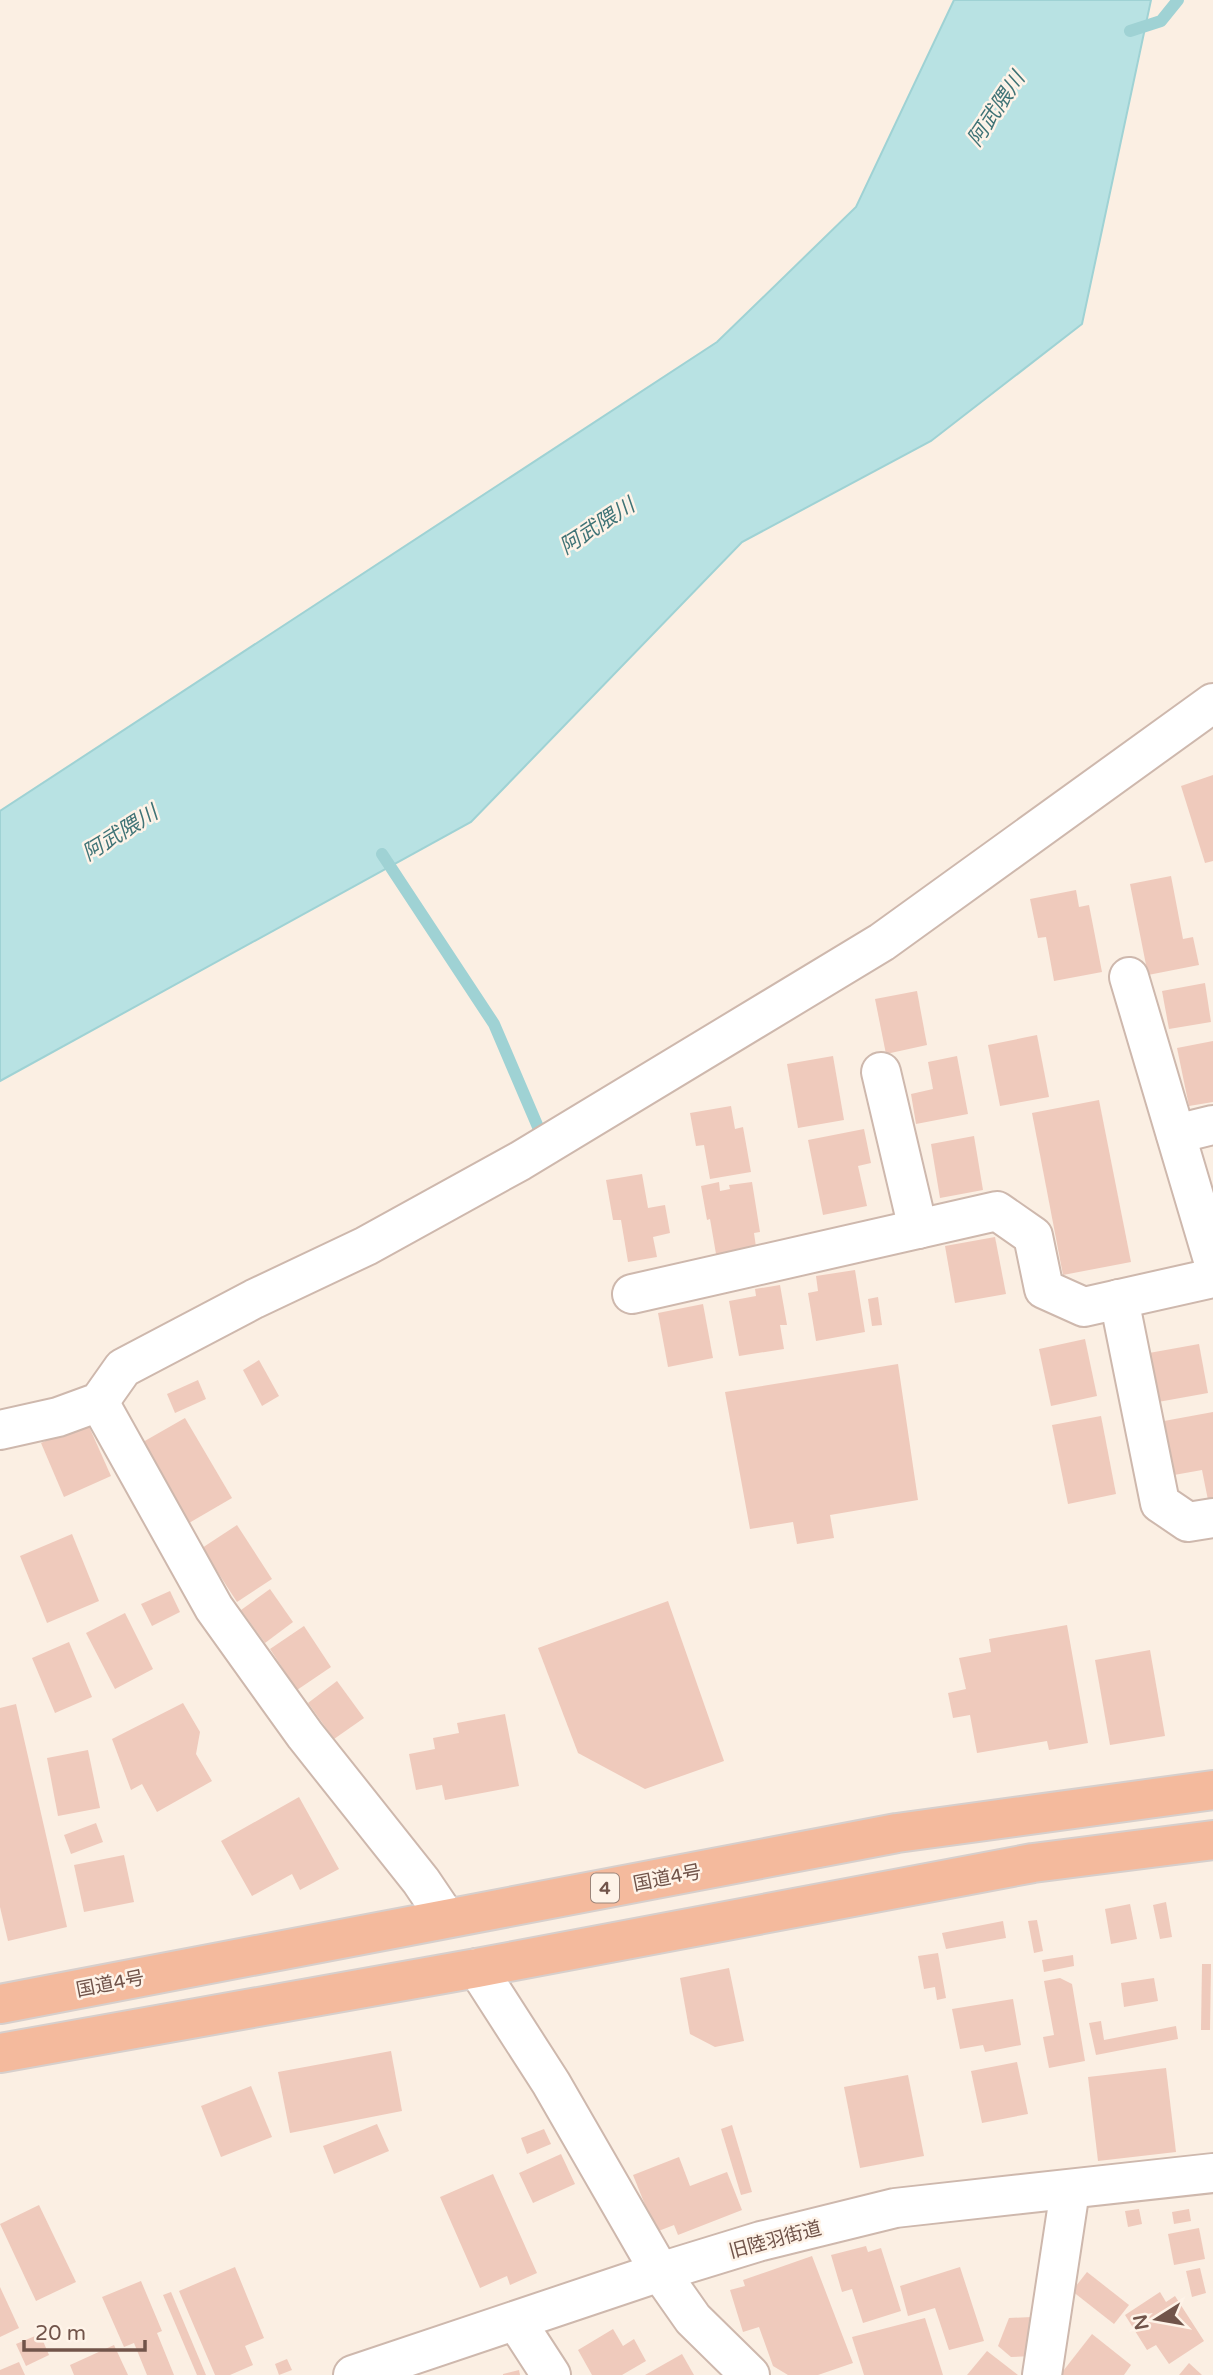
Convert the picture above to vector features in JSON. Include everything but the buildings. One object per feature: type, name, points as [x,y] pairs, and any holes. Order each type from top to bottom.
[{"type":"highway","name":"国道4号","points":[[0,2004],[897,1833],[1213,1790]]},
{"type":"highway","points":[[0,2053],[477,1968],[1034,1863],[1213,1840]]},
{"type":"street","points":[[0,1430],[58,1417],[99,1402],[123,1368],[254,1299],[366,1246],[520,1161],[882,942],[1213,703]]},
{"type":"street","points":[[1129,977],[1213,1260]]},
{"type":"street","points":[[881,1072],[918,1229]]},
{"type":"street","points":[[1176,1134],[1213,1125]]},
{"type":"street","points":[[632,1294],[997,1211],[1033,1236],[1044,1289],[1084,1307],[1213,1278]]},
{"type":"street","points":[[1119,1299],[1160,1503],[1188,1522],[1213,1518]]},
{"type":"street","points":[[99,1402],[214,1608],[305,1735],[421,1881],[446,1918]]},
{"type":"street","points":[[477,1968],[551,2082],[660,2272],[693,2319],[750,2375]]},
{"type":"street","name":"旧陸羽街道","points":[[353,2375],[660,2272],[761,2241],[895,2208],[1213,2173]]},
{"type":"street","points":[[1042,2375],[1070,2190]]},
{"type":"street","points":[[516,2320],[551,2375]]},
{"type":"water","name":"阿武隈川","points":[[954,0],[1151,0],[1082,324],[931,441],[742,542],[471,822],[0,1081],[0,811],[717,342],[856,207]]},
{"type":"waterway","points":[[1130,31],[1161,21],[1178,0]]},
{"type":"waterway","points":[[382,854],[494,1024],[538,1127]]}]
